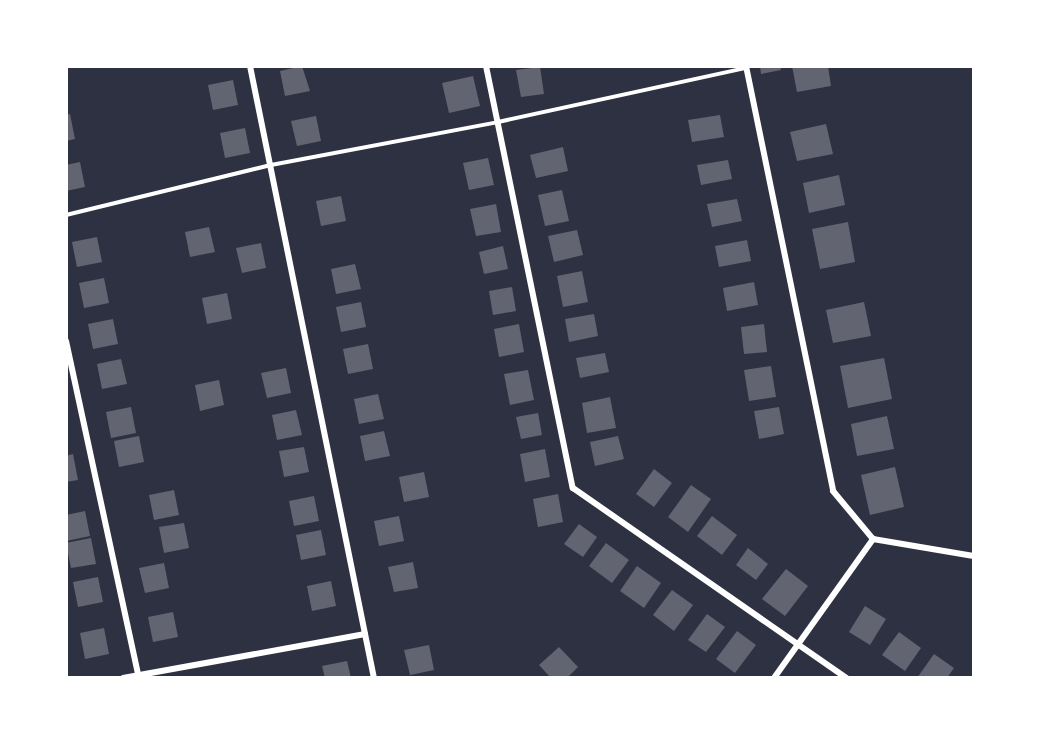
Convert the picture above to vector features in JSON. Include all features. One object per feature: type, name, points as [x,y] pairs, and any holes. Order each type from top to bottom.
[{"type":"street","points":[[250,66],[374,678]]},
{"type":"street","points":[[486,66],[573,488],[799,643],[846,678]]},
{"type":"street","points":[[746,67],[833,491],[873,539],[974,556]]},
{"type":"street","points":[[66,341],[138,676]]},
{"type":"street","points":[[774,678],[873,539]]},
{"type":"street","points":[[123,678],[365,634]]},
{"type":"lane","points":[[66,215],[271,165],[498,122],[746,67]]},
{"type":"building","points":[[302,66],[310,91],[285,96],[280,71]]},
{"type":"building","points":[[760,66],[780,66],[781,70],[761,74]]},
{"type":"building","points":[[792,66],[828,66],[831,86],[797,92]]},
{"type":"building","points":[[540,67],[544,94],[521,97],[516,70]]},
{"type":"building","points":[[473,76],[480,106],[449,113],[442,83]]},
{"type":"building","points":[[233,80],[238,105],[213,110],[208,85]]},
{"type":"building","points":[[70,114],[75,139],[66,141],[66,115]]},
{"type":"building","points":[[720,115],[724,137],[692,142],[688,120]]},
{"type":"building","points":[[316,116],[321,141],[297,146],[291,121]]},
{"type":"building","points":[[826,124],[833,154],[797,161],[790,132]]},
{"type":"building","points":[[245,128],[250,153],[225,158],[220,133]]},
{"type":"building","points":[[563,147],[568,171],[536,178],[530,155]]},
{"type":"building","points":[[488,158],[494,185],[469,190],[463,163]]},
{"type":"building","points":[[728,160],[732,179],[701,185],[697,165]]},
{"type":"building","points":[[80,162],[85,187],[66,191],[66,165]]},
{"type":"building","points":[[839,175],[845,205],[809,213],[803,183]]},
{"type":"building","points":[[562,190],[569,221],[545,226],[538,195]]},
{"type":"building","points":[[341,196],[346,221],[321,226],[316,201]]},
{"type":"building","points":[[737,199],[742,221],[712,227],[707,204]]},
{"type":"building","points":[[496,204],[501,232],[476,236],[470,209]]},
{"type":"building","points":[[848,222],[855,262],[820,269],[812,229]]},
{"type":"building","points":[[209,227],[215,252],[190,257],[185,232]]},
{"type":"building","points":[[577,230],[583,255],[554,262],[548,236]]},
{"type":"building","points":[[97,237],[102,262],[77,267],[72,242]]},
{"type":"building","points":[[747,240],[751,261],[719,267],[715,246]]},
{"type":"building","points":[[261,243],[266,268],[242,273],[236,248]]},
{"type":"building","points":[[503,246],[508,269],[484,274],[479,252]]},
{"type":"building","points":[[355,264],[361,289],[336,294],[331,269]]},
{"type":"building","points":[[582,271],[588,302],[563,307],[557,276]]},
{"type":"building","points":[[104,278],[109,303],[84,308],[79,283]]},
{"type":"building","points":[[754,282],[758,305],[727,311],[723,288]]},
{"type":"building","points":[[512,287],[516,311],[493,315],[489,291]]},
{"type":"building","points":[[227,293],[232,319],[207,324],[202,298]]},
{"type":"building","points":[[361,302],[366,327],[341,332],[336,307]]},
{"type":"building","points":[[864,302],[871,336],[833,343],[826,310]]},
{"type":"building","points":[[594,314],[598,336],[569,342],[565,319]]},
{"type":"building","points":[[113,319],[118,344],[93,349],[88,324]]},
{"type":"building","points":[[519,324],[524,352],[499,357],[494,329]]},
{"type":"building","points":[[764,324],[767,352],[744,354],[741,327]]},
{"type":"building","points":[[368,344],[373,369],[348,374],[343,349]]},
{"type":"building","points":[[605,353],[609,372],[580,378],[576,358]]},
{"type":"building","points":[[884,358],[892,399],[848,408],[840,366]]},
{"type":"building","points":[[121,359],[127,384],[102,389],[97,364]]},
{"type":"building","points":[[771,366],[776,397],[749,401],[744,370]]},
{"type":"building","points":[[286,368],[291,393],[267,398],[261,373]]},
{"type":"building","points":[[528,370],[534,400],[510,405],[504,374]]},
{"type":"building","points":[[219,380],[224,405],[200,411],[195,385]]},
{"type":"building","points":[[378,394],[384,419],[359,424],[354,399]]},
{"type":"building","points":[[610,397],[616,428],[587,433],[582,403]]},
{"type":"building","points":[[131,407],[136,433],[111,438],[106,412]]},
{"type":"building","points":[[779,407],[784,434],[759,439],[754,411]]},
{"type":"building","points":[[296,410],[302,435],[277,440],[272,415]]},
{"type":"building","points":[[538,413],[542,435],[521,439],[516,417]]},
{"type":"building","points":[[887,416],[894,449],[857,456],[851,424]]},
{"type":"building","points":[[384,431],[390,456],[365,461],[360,436]]},
{"type":"building","points":[[139,436],[144,462],[119,467],[114,441]]},
{"type":"building","points":[[618,436],[624,459],[595,466],[590,442]]},
{"type":"building","points":[[304,447],[309,472],[284,477],[279,451]]},
{"type":"building","points":[[545,449],[550,477],[525,482],[520,454]]},
{"type":"building","points":[[73,454],[78,480],[66,482],[66,456]]},
{"type":"building","points":[[895,467],[904,507],[870,515],[861,475]]},
{"type":"building","points":[[654,469],[672,483],[654,507],[636,494]]},
{"type":"building","points":[[424,472],[429,497],[404,502],[399,477]]},
{"type":"building","points":[[691,485],[711,499],[688,532],[668,517]]},
{"type":"building","points":[[174,490],[179,515],[154,520],[149,495]]},
{"type":"building","points":[[558,494],[563,522],[538,527],[533,499]]},
{"type":"building","points":[[314,496],[319,521],[294,526],[289,501]]},
{"type":"building","points":[[85,511],[90,536],[66,541],[66,515]]},
{"type":"building","points":[[399,516],[404,541],[379,546],[374,521]]},
{"type":"building","points":[[712,516],[737,535],[722,555],[697,536]]},
{"type":"building","points":[[184,523],[189,548],[164,553],[159,527]]},
{"type":"building","points":[[579,524],[597,537],[583,557],[564,544]]},
{"type":"building","points":[[321,530],[326,555],[301,560],[296,535]]},
{"type":"building","points":[[91,538],[96,564],[71,568],[66,543]]},
{"type":"building","points":[[606,543],[629,560],[612,583],[589,566]]},
{"type":"building","points":[[748,548],[768,564],[756,580],[736,565]]},
{"type":"building","points":[[413,562],[418,588],[394,592],[388,567]]},
{"type":"building","points":[[164,563],[169,588],[145,593],[139,568]]},
{"type":"building","points":[[637,566],[661,583],[644,608],[620,591]]},
{"type":"building","points":[[786,569],[808,586],[785,616],[762,599]]},
{"type":"building","points":[[98,577],[103,602],[78,607],[73,582]]},
{"type":"building","points":[[331,581],[336,606],[312,611],[307,586]]},
{"type":"building","points":[[672,590],[693,605],[674,631],[653,615]]},
{"type":"building","points":[[865,606],[886,619],[870,645],[849,632]]},
{"type":"building","points":[[173,612],[178,637],[153,642],[148,617]]},
{"type":"building","points":[[707,614],[725,627],[706,652],[688,640]]},
{"type":"building","points":[[104,628],[109,654],[85,659],[80,633]]},
{"type":"building","points":[[737,631],[756,645],[735,673],[716,659]]},
{"type":"building","points":[[899,632],[921,648],[905,671],[882,655]]},
{"type":"building","points":[[429,645],[434,670],[410,675],[404,650]]},
{"type":"building","points":[[559,647],[578,667],[567,678],[551,678],[539,665]]},
{"type":"building","points":[[934,654],[954,668],[947,678],[917,678]]},
{"type":"building","points":[[347,661],[351,678],[325,678],[322,666]]}]
